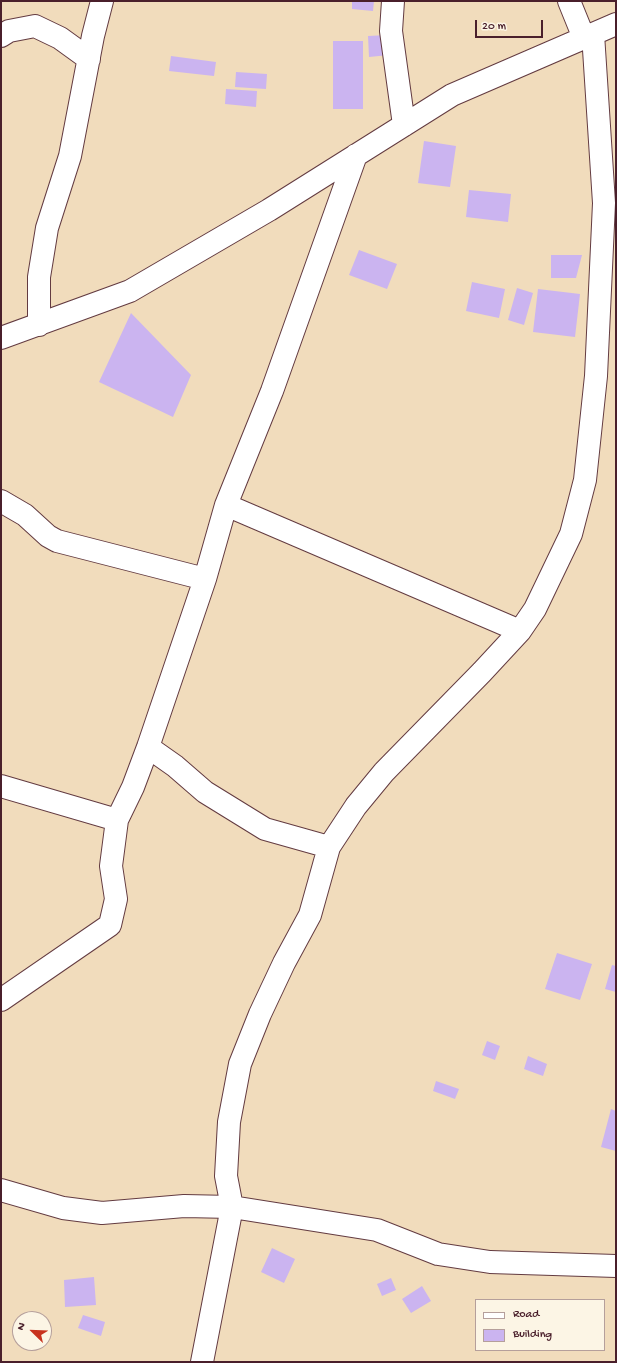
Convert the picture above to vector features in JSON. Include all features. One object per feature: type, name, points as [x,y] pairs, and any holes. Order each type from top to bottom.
[{"type":"street","points":[[39,325],[39,277],[48,228],[70,156],[102,1]]},
{"type":"street","points":[[393,1],[391,31],[404,125]]},
{"type":"street","points":[[202,1362],[232,1207],[226,1176],[229,1122],[240,1064],[260,1014],[284,963],[310,915],[329,847],[356,806],[384,772],[520,631],[535,608],[571,534],[585,480],[596,376],[604,203],[589,36],[569,1]]},
{"type":"street","points":[[1,338],[130,291],[269,210],[452,95],[616,24]]},
{"type":"street","points":[[1,36],[9,31],[35,26],[60,38],[89,59]]},
{"type":"street","points":[[1,1000],[110,925],[116,899],[112,866],[117,820],[133,787],[148,747],[205,579],[226,505],[272,391],[356,155]]},
{"type":"street","points":[[1,501],[25,515],[48,536],[57,541],[205,579]]},
{"type":"street","points":[[226,505],[520,631]]},
{"type":"street","points":[[148,747],[175,766],[205,792],[265,829],[329,847]]},
{"type":"street","points":[[1,786],[117,820]]},
{"type":"street","points":[[1,1190],[63,1208],[102,1213],[184,1206],[232,1207],[377,1230],[438,1254],[490,1262],[616,1266]]},
{"type":"building","points":[[352,1],[374,1],[373,11],[352,9]]},
{"type":"building","points":[[388,35],[389,55],[369,57],[368,36]]},
{"type":"building","points":[[333,41],[363,41],[363,109],[333,109]]},
{"type":"building","points":[[171,56],[216,62],[214,76],[169,71]]},
{"type":"building","points":[[236,72],[267,74],[266,89],[235,87]]},
{"type":"building","points":[[226,89],[257,91],[256,107],[225,104]]},
{"type":"building","points":[[424,141],[456,146],[450,187],[418,183]]},
{"type":"building","points":[[469,190],[511,194],[508,222],[466,217]]},
{"type":"building","points":[[359,250],[397,264],[387,289],[349,275]]},
{"type":"building","points":[[551,255],[582,255],[576,278],[551,278]]},
{"type":"building","points":[[472,282],[505,289],[499,318],[466,311]]},
{"type":"building","points":[[517,288],[533,293],[524,325],[508,320]]},
{"type":"building","points":[[538,289],[580,294],[575,337],[533,332]]},
{"type":"building","points":[[131,313],[191,375],[173,417],[99,382]]},
{"type":"building","points":[[557,953],[592,964],[580,1000],[545,989]]},
{"type":"building","points":[[612,965],[616,966],[616,992],[605,989]]},
{"type":"building","points":[[487,1041],[500,1046],[495,1060],[482,1055]]},
{"type":"building","points":[[528,1056],[547,1064],[543,1076],[524,1069]]},
{"type":"building","points":[[436,1081],[459,1089],[455,1099],[433,1091]]},
{"type":"building","points":[[611,1109],[616,1111],[616,1151],[601,1147]]},
{"type":"building","points":[[272,1248],[295,1259],[284,1283],[261,1272]]},
{"type":"building","points":[[94,1277],[96,1305],[65,1307],[64,1280]]},
{"type":"building","points":[[391,1278],[396,1290],[382,1296],[377,1284]]},
{"type":"building","points":[[422,1286],[431,1301],[411,1313],[402,1299]]},
{"type":"building","points":[[83,1315],[105,1322],[101,1336],[78,1328]]}]
